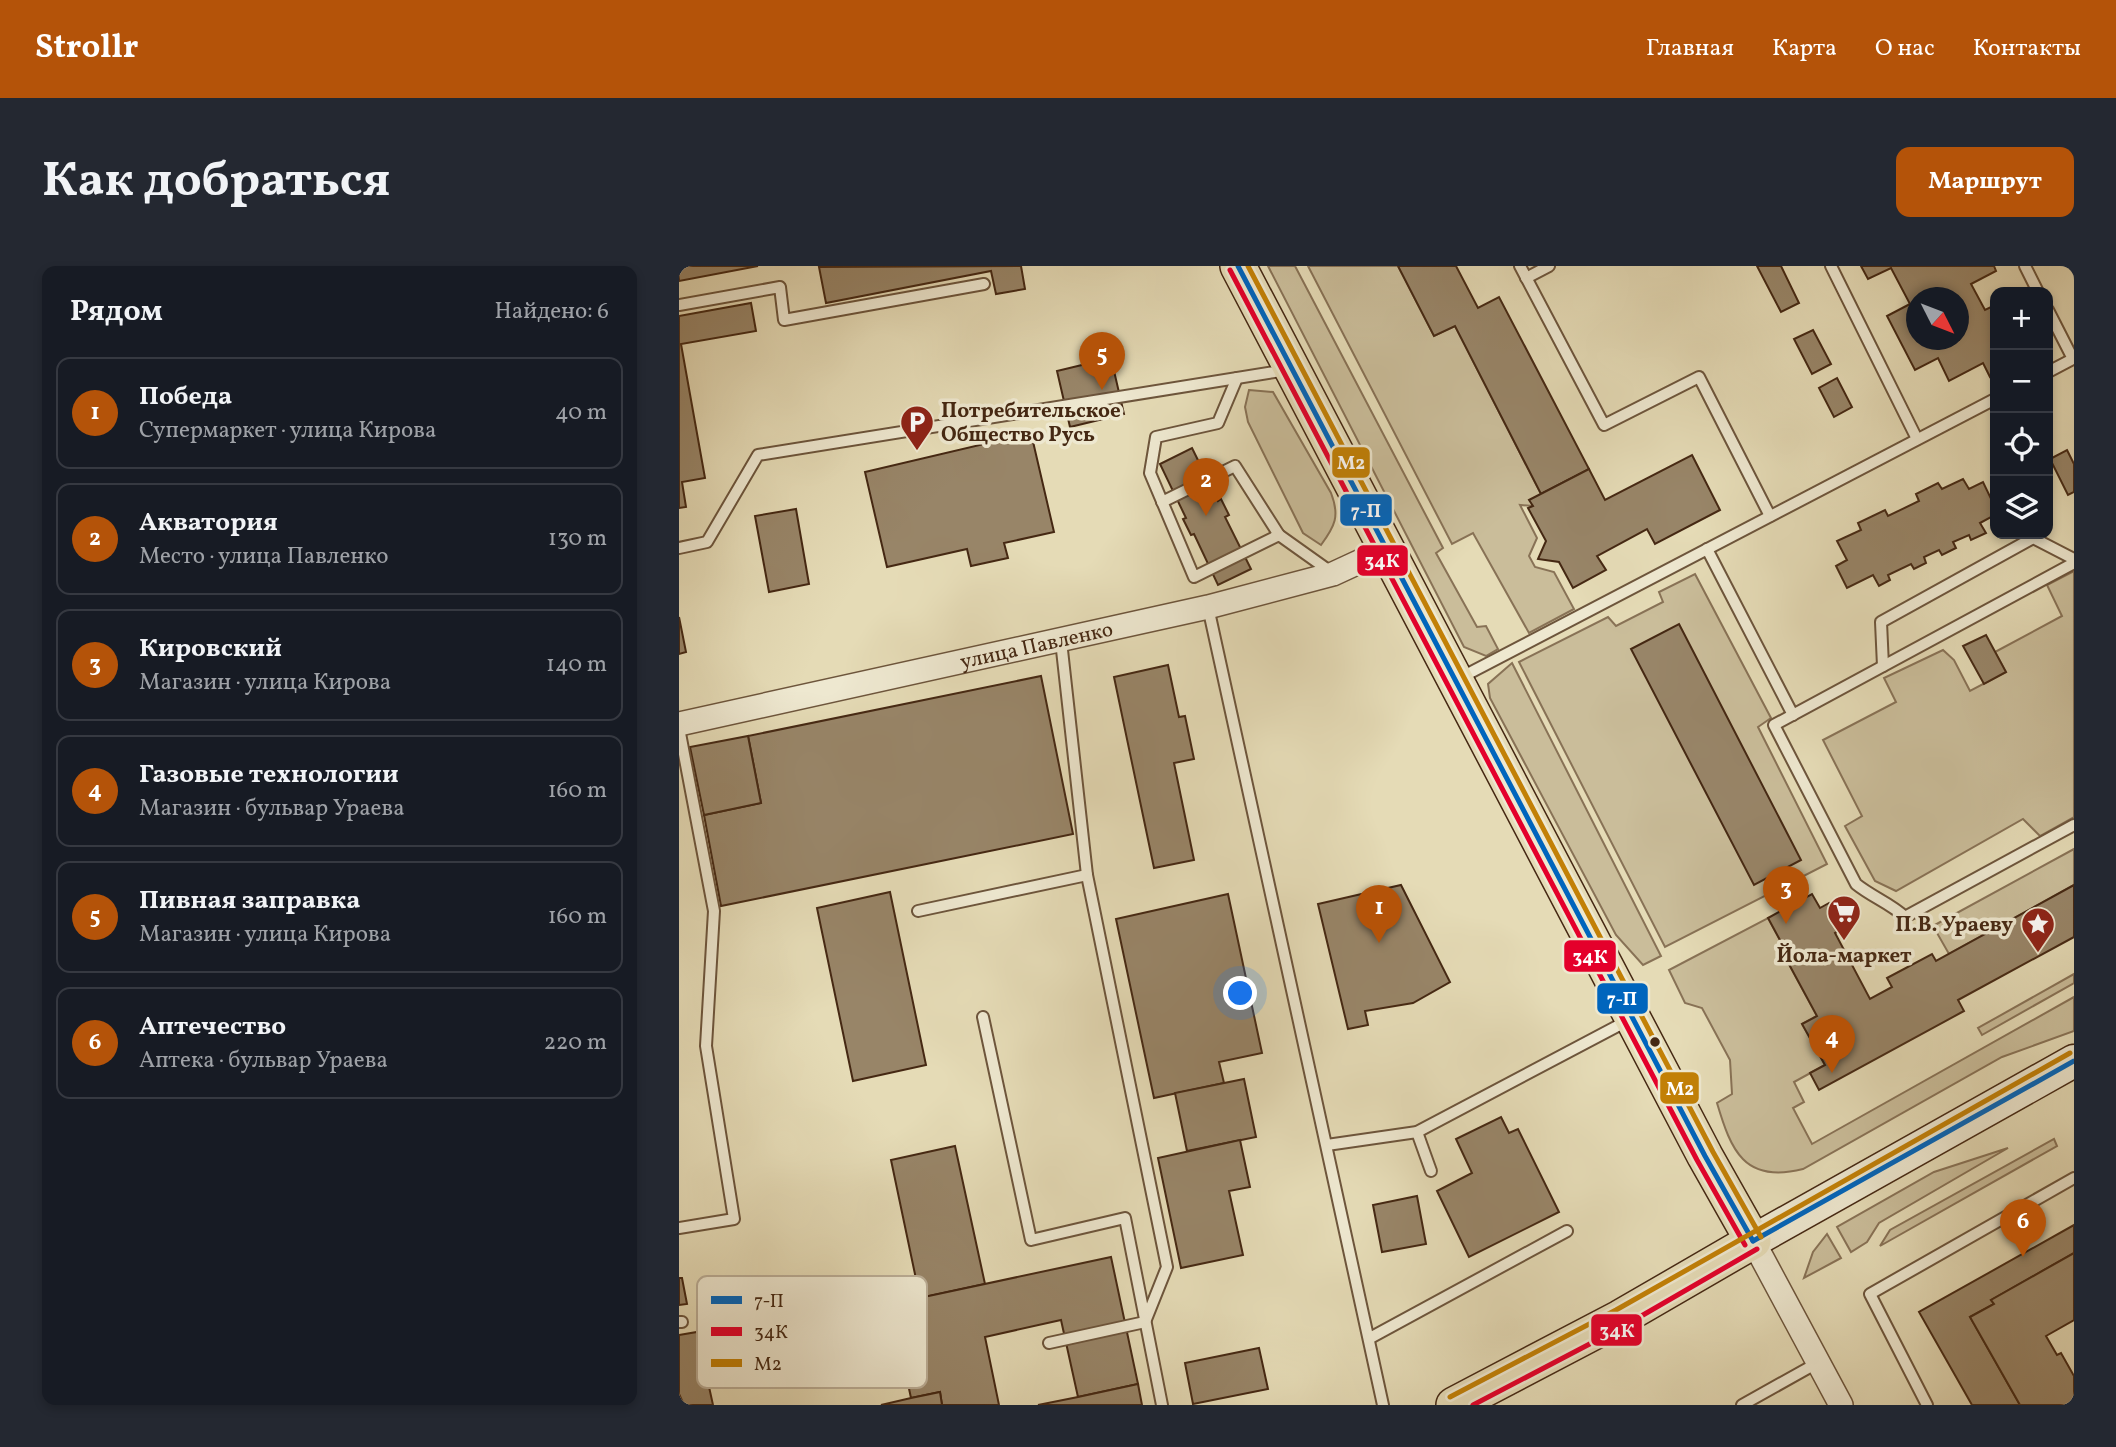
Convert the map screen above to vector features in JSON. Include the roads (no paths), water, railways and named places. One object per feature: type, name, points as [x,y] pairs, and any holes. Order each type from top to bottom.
[{"type":"main road","points":[[1238,266],[1753,1241]]},
{"type":"main road","points":[[1454,1405],[1620,1318],[2074,1061]]},
{"type":"street","name":"улица Павленко","points":[[679,726],[1208,607],[1333,574],[1387,549]]},
{"type":"street","points":[[1753,1241],[1841,1405]]},
{"type":"lane","points":[[1520,266],[1604,425],[1699,377],[1770,516]]},
{"type":"lane","points":[[1526,278],[1549,266]]},
{"type":"lane","points":[[1831,266],[1917,439]]},
{"type":"lane","points":[[2025,266],[2036,287]]},
{"type":"lane","points":[[679,305],[780,287],[785,320],[984,284]]},
{"type":"lane","points":[[2053,320],[2073,359],[2053,369]]},
{"type":"lane","points":[[679,548],[706,542],[758,455],[1292,369]]},
{"type":"lane","points":[[1237,378],[1218,423],[1156,437],[1150,473],[1193,577],[1279,535]]},
{"type":"lane","points":[[1455,680],[1990,402]]},
{"type":"lane","points":[[1162,502],[1235,466],[1279,535],[1333,574]]},
{"type":"lane","points":[[1883,666],[1881,622],[2033,538],[2074,561]]},
{"type":"lane","points":[[1707,549],[1793,715]]},
{"type":"lane","points":[[2074,561],[1774,725],[1856,884],[1867,893],[1896,906],[1905,916],[2074,825]]},
{"type":"lane","points":[[1208,607],[1383,1405]]},
{"type":"lane","points":[[1061,641],[1087,875],[1167,1267],[1145,1322]]},
{"type":"lane","points":[[679,726],[714,911],[706,1046],[734,1219],[679,1228]]},
{"type":"lane","points":[[918,911],[1087,875]]},
{"type":"lane","points":[[983,1017],[1031,1240],[1125,1218],[1162,1405]]},
{"type":"lane","points":[[1327,1145],[1417,1132],[1633,1018]]},
{"type":"lane","points":[[1417,1132],[1431,1171]]},
{"type":"lane","points":[[1927,1405],[1870,1294],[2074,1178]]},
{"type":"lane","points":[[1370,1338],[1567,1231]]},
{"type":"lane","points":[[1049,1343],[1145,1322]]},
{"type":"lane","points":[[1742,1405],[1819,1362]]},
{"type":"place","name":"Пивная заправка","points":[[1102,390]]},
{"type":"place","name":"Потребительское Общество Русь","points":[[917,452]]},
{"type":"place","name":"Акватория","points":[[1206,516]]},
{"type":"place","name":"Кировский","points":[[1786,924]]},
{"type":"place","name":"Йола-маркет","points":[[1844,942]]},
{"type":"place","name":"Победа","points":[[1379,943]]},
{"type":"place","name":"П.В. Ураеву","points":[[2038,954]]},
{"type":"place","name":"Газовые технологии","points":[[1832,1073]]},
{"type":"place","name":"Аптечество","points":[[2023,1257]]}]
